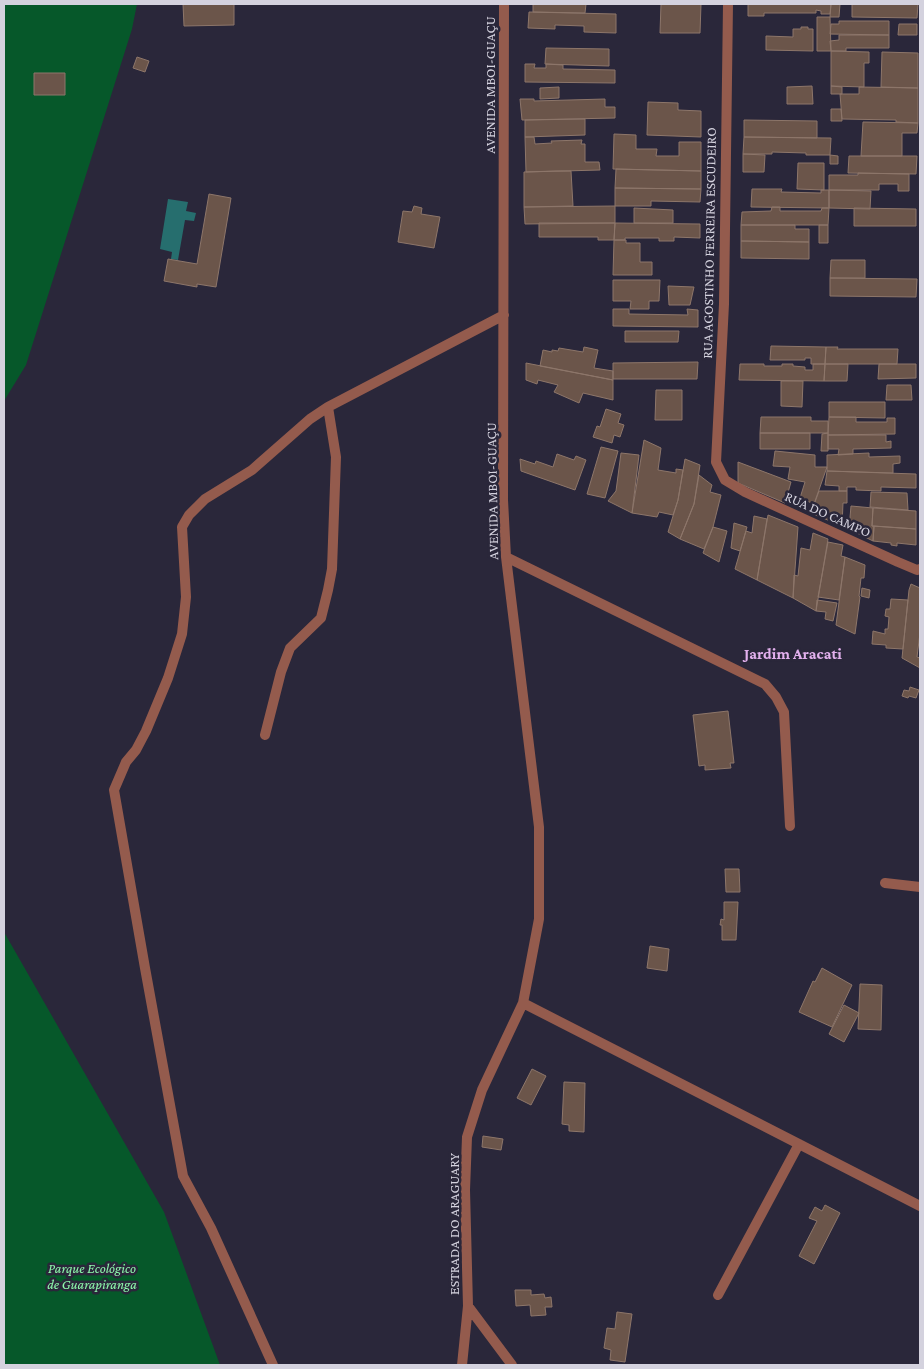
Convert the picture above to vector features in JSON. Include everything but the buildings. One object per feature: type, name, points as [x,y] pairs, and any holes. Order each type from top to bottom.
[{"type":"street","name":"AVENIDA MBOI-GUAÇU","points":[[504,4],[503,500],[506,557],[539,827],[539,919],[523,1003]]},
{"type":"street","name":"RUA AGOSTINHO FERREIRA ESCUDEIRO","points":[[725,480],[716,462],[716,442],[724,304],[728,4]]},
{"type":"street","points":[[273,1365],[211,1228],[184,1176],[144,968],[114,790],[126,762],[136,750],[146,732],[168,678],[182,634],[186,597],[182,527],[189,516],[205,499],[252,470],[310,418],[504,315]]},
{"type":"street","points":[[265,734],[281,672],[290,648],[321,618],[330,583],[336,457],[328,407]]},
{"type":"street","name":"RUA DO CAMPO","points":[[725,480],[745,492],[898,562],[917,570],[920,569]]},
{"type":"street","points":[[506,557],[765,684],[776,697],[784,712],[790,826]]},
{"type":"street","points":[[885,882],[920,887]]},
{"type":"street","points":[[523,1003],[920,1206]]},
{"type":"street","name":"ESTRADA DO ARAGUARY","points":[[462,1365],[468,1306],[465,1190],[468,1137],[482,1090],[523,1003]]},
{"type":"street","points":[[718,1295],[799,1144]]},
{"type":"street","points":[[468,1306],[512,1365]]},
{"type":"green space","points":[[4,4],[137,4],[132,29],[26,365],[4,401]]},
{"type":"green space","name":"Parque Ecológico de Guarapiranga","points":[[4,932],[164,1212],[220,1365],[4,1365]]},
{"type":"shaded area","points":[[168,199],[188,202],[186,211],[196,213],[194,221],[185,220],[178,260],[171,259],[172,252],[160,249]]},
{"type":"district","name":"Jardim Aracati","points":[[793,653]]}]
